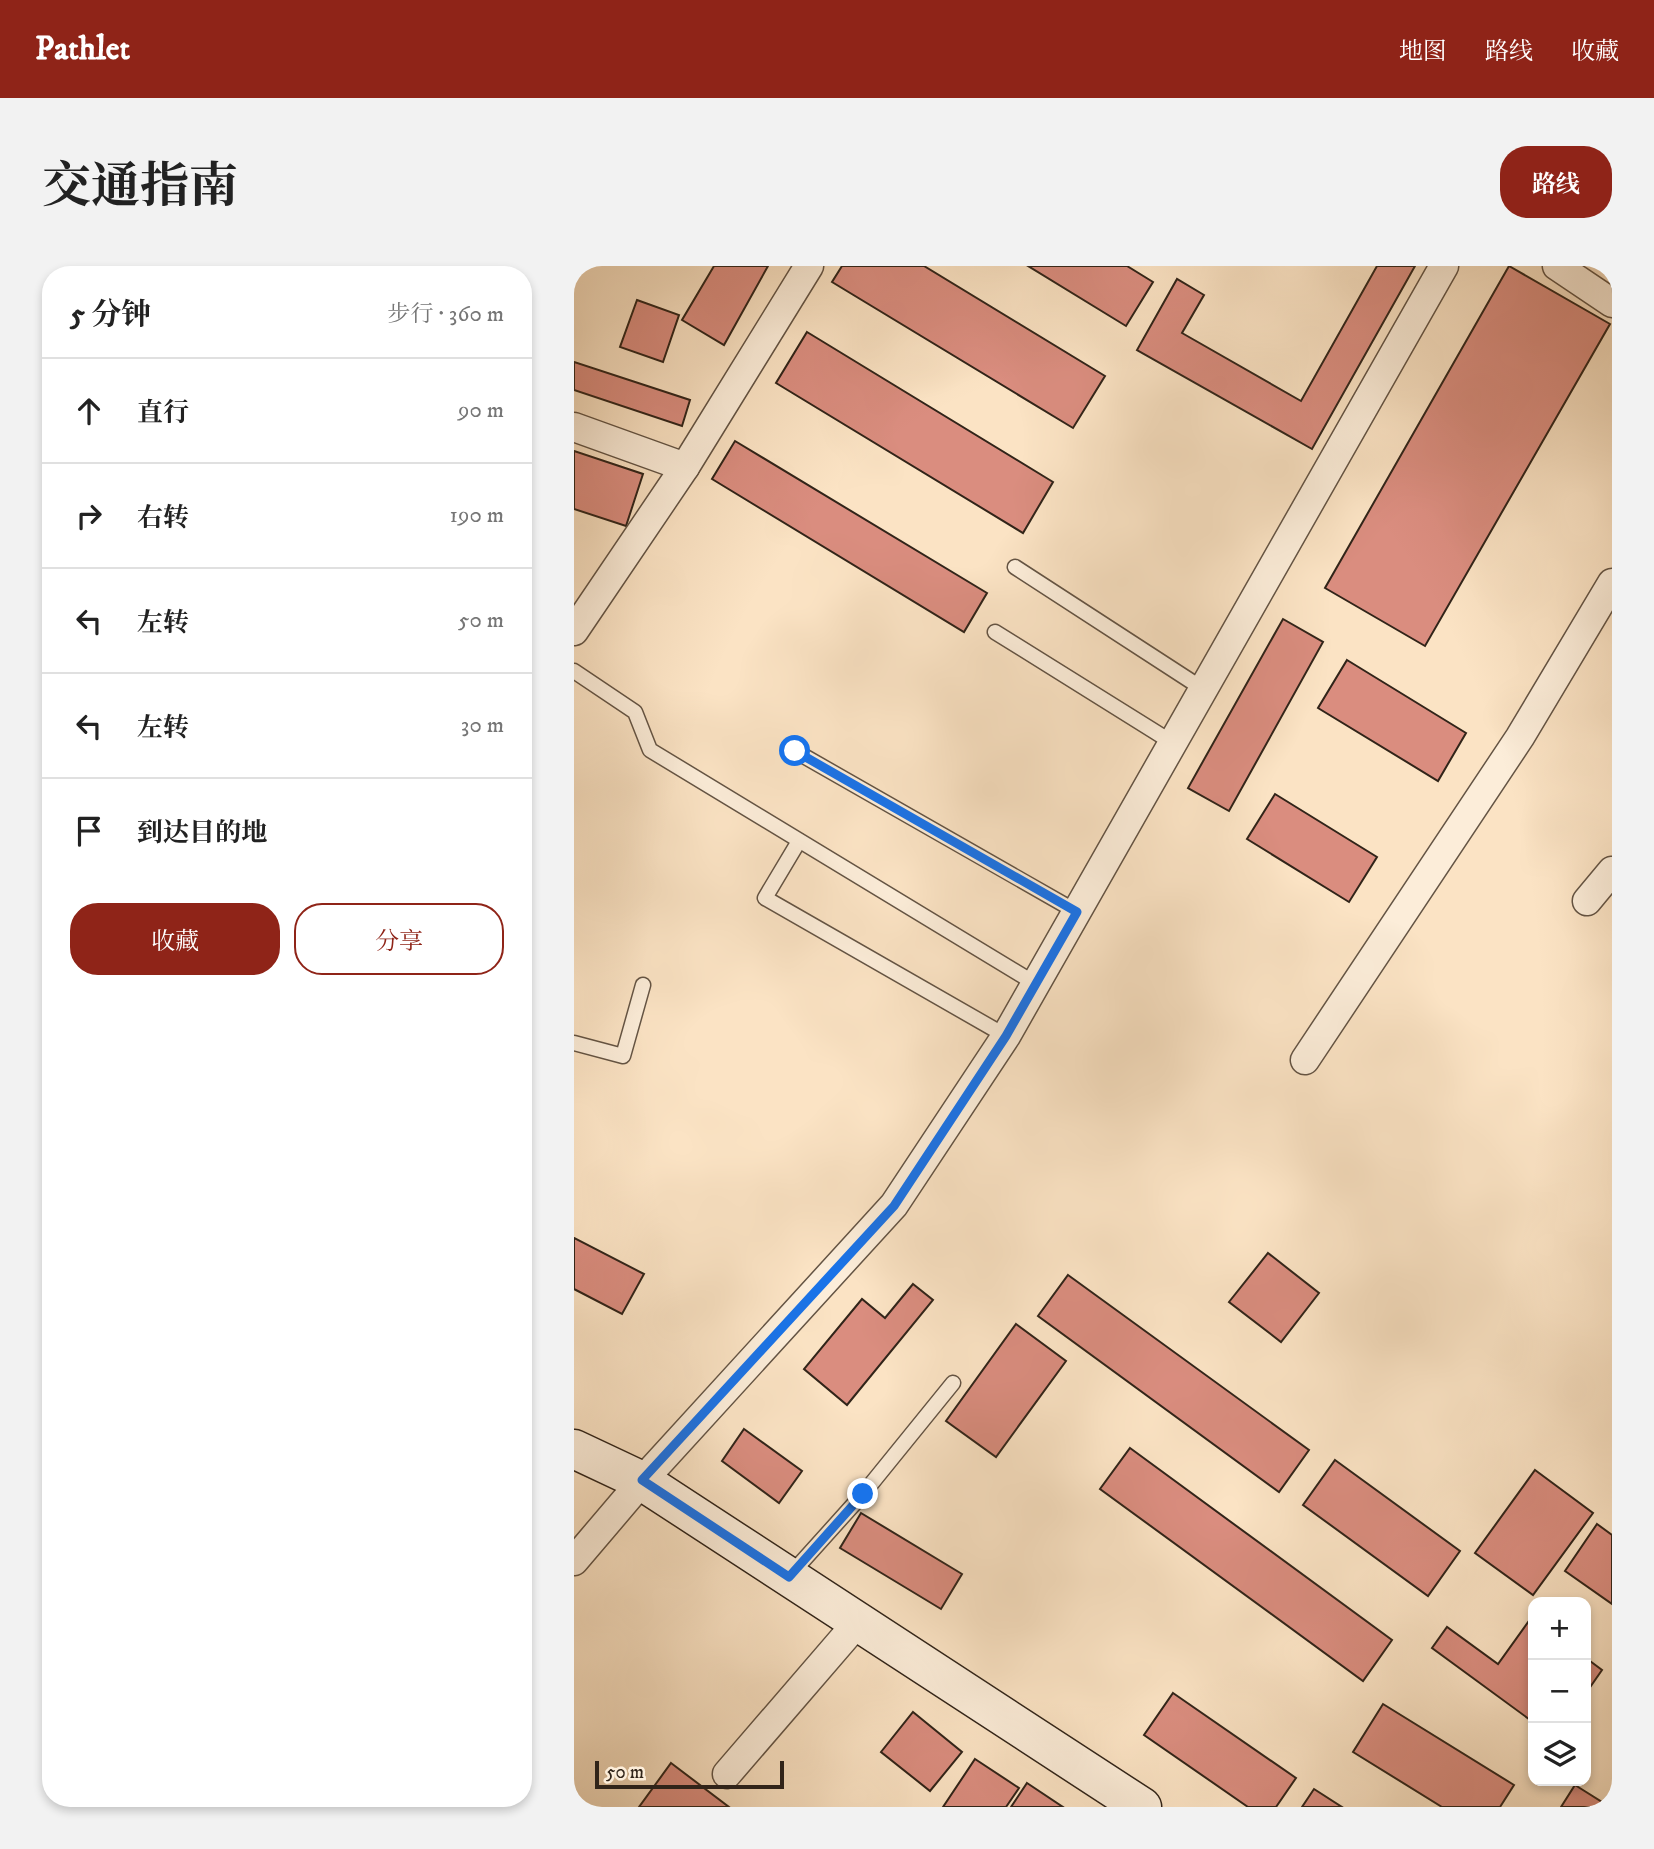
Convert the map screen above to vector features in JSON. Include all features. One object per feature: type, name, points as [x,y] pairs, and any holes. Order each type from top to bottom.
[{"type":"main road","points":[[574,1449],[642,1480],[1142,1807]]},
{"type":"street","points":[[574,631],[685,467],[809,266]]},
{"type":"street","points":[[574,1561],[642,1480],[894,1206],[1006,1036],[1444,266]]},
{"type":"street","points":[[1557,266],[1612,303]]},
{"type":"street","points":[[574,427],[685,467]]},
{"type":"street","points":[[1305,1060],[1520,737],[1612,583]]},
{"type":"street","points":[[1587,901],[1612,871]]},
{"type":"street","points":[[727,1774],[858,1622]]},
{"type":"lane","points":[[1015,567],[1203,689]]},
{"type":"lane","points":[[995,632],[1173,743]]},
{"type":"lane","points":[[574,671],[635,712],[650,750],[1036,984]]},
{"type":"lane","points":[[795,751],[1077,912]]},
{"type":"lane","points":[[799,841],[765,898],[1006,1036]]},
{"type":"lane","points":[[574,1043],[623,1056],[643,985]]},
{"type":"lane","points":[[789,1577],[863,1494],[953,1384]]},
{"type":"building","points":[[714,266],[768,266],[724,345],[682,320]]},
{"type":"building","points":[[842,266],[924,266],[1105,376],[1073,428],[832,282]]},
{"type":"building","points":[[1028,266],[1127,266],[1153,282],[1126,326]]},
{"type":"building","points":[[1377,266],[1415,266],[1312,449],[1137,350],[1177,279],[1204,295],[1182,333],[1301,401]]},
{"type":"building","points":[[1509,266],[1610,324],[1425,646],[1325,588]]},
{"type":"building","points":[[637,300],[679,315],[663,362],[620,347]]},
{"type":"building","points":[[807,332],[1053,482],[1023,533],[776,383]]},
{"type":"building","points":[[574,362],[690,400],[682,426],[574,390]]},
{"type":"building","points":[[735,441],[987,593],[964,632],[712,479]]},
{"type":"building","points":[[574,451],[643,474],[626,526],[574,509]]},
{"type":"building","points":[[1283,619],[1323,642],[1229,811],[1188,788]]},
{"type":"building","points":[[1347,660],[1466,733],[1438,781],[1318,708]]},
{"type":"building","points":[[1275,794],[1377,857],[1349,902],[1247,839]]},
{"type":"building","points":[[574,1238],[644,1274],[622,1314],[574,1289]]},
{"type":"building","points":[[1268,1253],[1319,1293],[1281,1342],[1229,1302]]},
{"type":"building","points":[[1068,1275],[1309,1450],[1279,1492],[1038,1316]]},
{"type":"building","points":[[913,1284],[933,1300],[847,1405],[804,1369],[862,1299],[885,1318]]},
{"type":"building","points":[[1016,1324],[1066,1361],[996,1457],[946,1421]]},
{"type":"building","points":[[744,1429],[802,1471],[779,1503],[722,1461]]},
{"type":"building","points":[[1130,1448],[1392,1640],[1363,1681],[1100,1489]]},
{"type":"building","points":[[1335,1460],[1460,1551],[1428,1596],[1303,1505]]},
{"type":"building","points":[[1535,1470],[1593,1513],[1533,1595],[1475,1553]]},
{"type":"building","points":[[861,1513],[962,1574],[941,1609],[840,1548]]},
{"type":"building","points":[[1597,1524],[1612,1535],[1612,1604],[1565,1571]]},
{"type":"building","points":[[1528,1622],[1528,1718],[1432,1648],[1447,1627],[1498,1664]]},
{"type":"building","points":[[1591,1662],[1602,1670],[1591,1686]]},
{"type":"building","points":[[1173,1693],[1296,1778],[1276,1807],[1248,1807],[1144,1735]]},
{"type":"building","points":[[1383,1704],[1514,1785],[1500,1807],[1442,1807],[1353,1752]]},
{"type":"building","points":[[913,1712],[962,1752],[930,1791],[881,1752]]},
{"type":"building","points":[[975,1759],[1019,1788],[1006,1807],[943,1807]]},
{"type":"building","points":[[671,1763],[729,1807],[639,1807]]},
{"type":"building","points":[[1027,1783],[1063,1807],[1011,1807]]},
{"type":"building","points":[[1577,1786],[1610,1807],[1561,1807]]},
{"type":"building","points":[[1314,1789],[1342,1807],[1302,1807]]},
{"type":"route","points":[[795,751],[1077,912],[1006,1036],[894,1206],[642,1480],[789,1577],[863,1494]]}]
